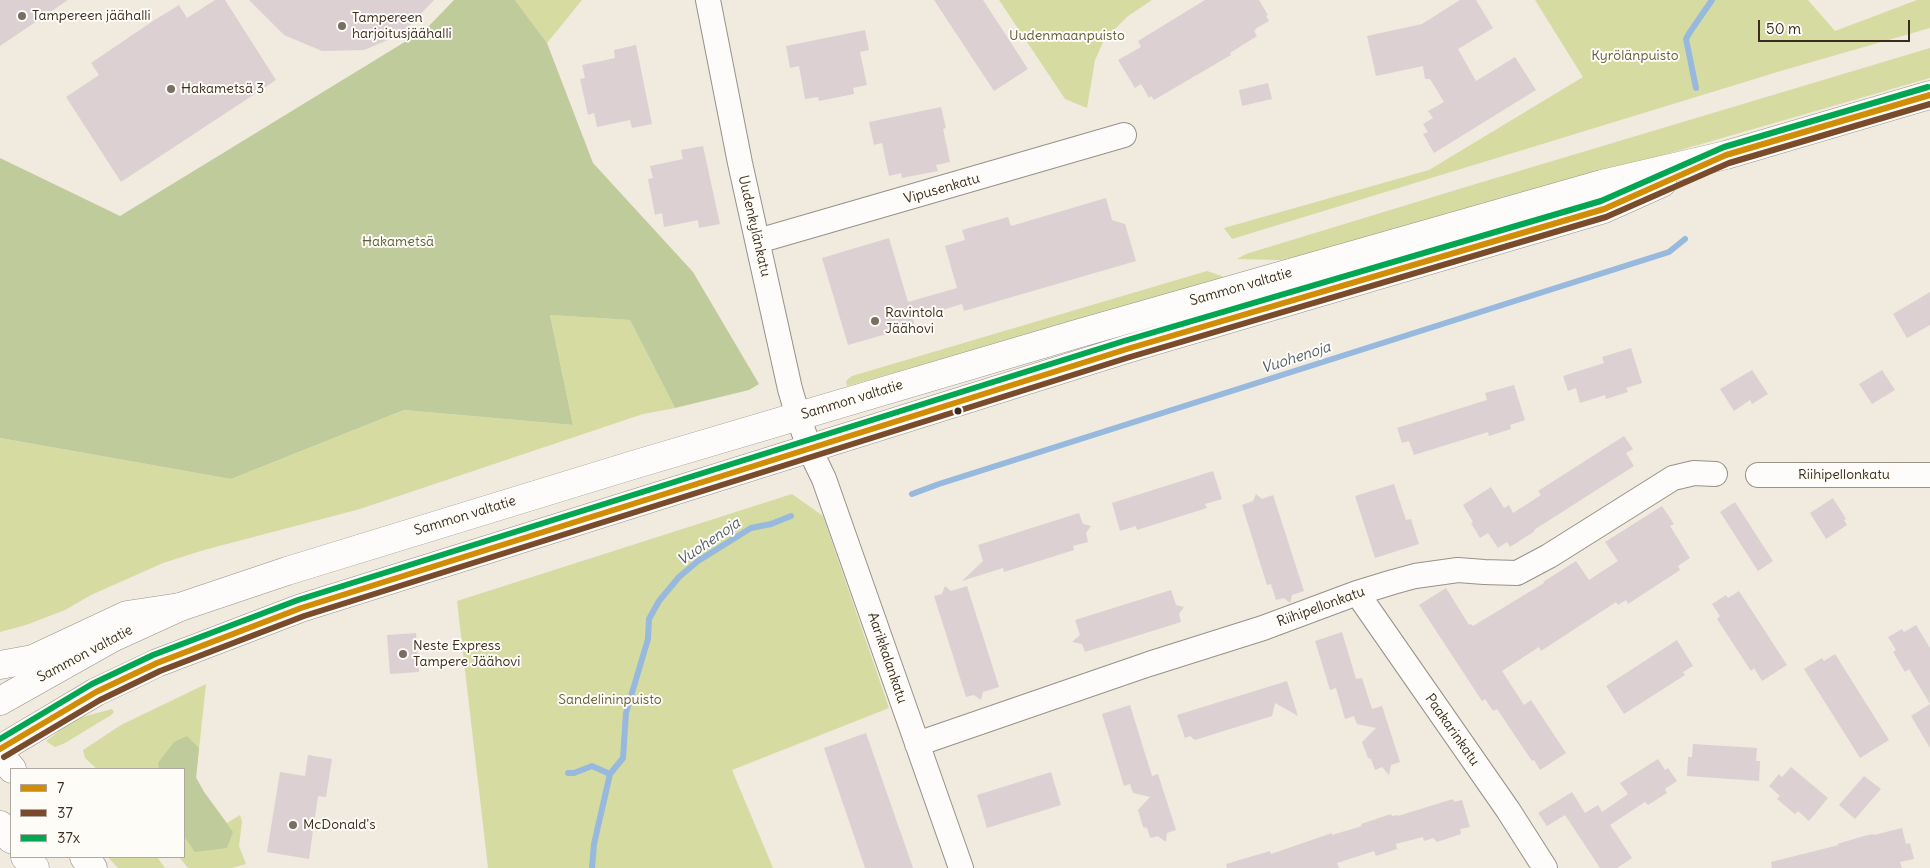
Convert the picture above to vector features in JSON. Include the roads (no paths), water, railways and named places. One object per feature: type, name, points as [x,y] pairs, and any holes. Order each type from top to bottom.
[{"type":"main road","name":"Sammon valtatie","points":[[0,701],[112,638],[180,607],[405,534],[1089,330],[1593,187],[1726,156],[1930,95]]},
{"type":"main road","name":"Sammon valtatie","points":[[0,749],[96,692],[157,663],[301,608],[1128,349],[1604,208],[1726,156]]},
{"type":"main road","points":[[0,665],[33,659],[127,614],[180,607]]},
{"type":"main road","points":[[0,756],[11,768]]},
{"type":"main road","points":[[0,826],[10,838]]},
{"type":"main road","points":[[85,858],[93,868]]},
{"type":"street","name":"Uudenkylänkatu","points":[[708,0],[740,163],[790,390],[810,450]]},
{"type":"street","name":"Vipusenkatu","points":[[758,241],[1124,135]]},
{"type":"street","name":"Aarikkalankatu","points":[[810,450],[824,479],[961,868]]},
{"type":"street","name":"Riihipellonkatu","points":[[917,744],[1149,664],[1263,628],[1357,593],[1415,576],[1458,570],[1517,572],[1549,556],[1673,478],[1694,473],[1715,474]]},
{"type":"street","name":"Riihipellonkatu","points":[[1758,475],[1930,475]]},
{"type":"street","name":"Paakarinkatu","points":[[1357,593],[1508,810],[1545,868]]},
{"type":"waterway","name":"Vuohenoja","points":[[1696,88],[1686,39],[1712,0]]},
{"type":"waterway","name":"Vuohenoja","points":[[912,494],[1669,252],[1685,239]]},
{"type":"waterway","name":"Vuohenoja","points":[[592,868],[594,844],[610,774],[623,758],[626,713],[648,639],[649,619],[659,601],[679,577],[698,561],[751,528],[771,524],[791,516]]},
{"type":"waterway","points":[[568,773],[574,773],[592,766],[610,774]]},
{"type":"place","name":"Tampereen jäähalli","points":[[22,16]]},
{"type":"place","name":"Tampereen harjoitusjäähalli","points":[[342,26]]},
{"type":"place","name":"Hakametsä 3","points":[[171,89]]},
{"type":"place","name":"Ravintola Jäähovi","points":[[875,321]]},
{"type":"place","name":"Neste Express Tampere Jäähovi","points":[[403,654]]},
{"type":"place","name":"McDonald's","points":[[293,825]]},
{"type":"park label","name":"Uudenmaanpuisto","points":[[1067,36]]},
{"type":"park label","name":"Kyrölänpuisto","points":[[1635,56]]},
{"type":"park label","name":"Hakametsä","points":[[398,242]]},
{"type":"park label","name":"Sandelininpuisto","points":[[610,700]]}]
